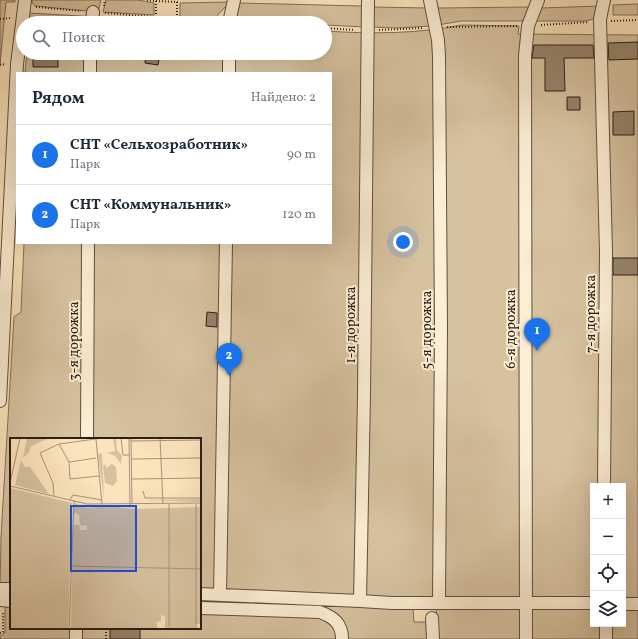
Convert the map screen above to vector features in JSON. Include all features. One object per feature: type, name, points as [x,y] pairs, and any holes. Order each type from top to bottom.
[{"type":"street","points":[[231,16],[234,0]]},
{"type":"street","name":"1-я дорожка","points":[[360,601],[364,395],[368,0]]},
{"type":"street","name":"5-я дорожка","points":[[430,0],[440,56],[441,328],[439,603]]},
{"type":"street","name":"6-я дорожка","points":[[526,639],[525,56],[528,26],[538,0]]},
{"type":"street","name":"7-я дорожка","points":[[604,0],[600,22],[606,252],[604,483]]},
{"type":"street","points":[[23,16],[25,3]]},
{"type":"street","points":[[17,72],[18,60]]},
{"type":"street","points":[[90,60],[90,72]]},
{"type":"street","points":[[229,60],[229,72]]},
{"type":"street","points":[[0,401],[16,84]]},
{"type":"street","name":"3-я дорожка","points":[[87,438],[88,244]]},
{"type":"street","points":[[220,595],[226,244]]},
{"type":"street","points":[[201,594],[392,603],[590,603]]},
{"type":"street","points":[[0,600],[10,601]]},
{"type":"street","points":[[626,604],[638,604]]},
{"type":"street","points":[[201,608],[320,612],[332,616],[339,624],[342,632],[342,639]]},
{"type":"street","points":[[432,618],[433,639]]},
{"type":"street","points":[[606,627],[606,639]]},
{"type":"path","points":[[147,0],[177,2],[177,16]]},
{"type":"path","points":[[156,1],[156,16]]},
{"type":"path","points":[[25,3],[84,16]]},
{"type":"path","points":[[332,28],[368,31],[436,27],[528,26],[638,20]]},
{"type":"shaded area","points":[[0,0],[15,0],[15,2],[6,2],[0,65]]},
{"type":"shaded area","points":[[32,0],[101,0],[98,12],[35,6],[32,3]]},
{"type":"shaded area","points":[[106,0],[138,0],[154,3],[154,15],[103,12]]},
{"type":"shaded area","points":[[227,2],[227,5],[217,16],[180,16],[180,3]]},
{"type":"shaded area","points":[[239,3],[362,6],[365,9],[365,27],[332,25],[332,16],[235,16]]},
{"type":"shaded area","points":[[638,4],[638,15],[613,15],[613,5]]},
{"type":"shaded area","points":[[599,6],[597,18],[585,21],[533,21],[541,8]]},
{"type":"shaded area","points":[[373,7],[427,8],[432,26],[396,28],[371,27]]},
{"type":"shaded area","points":[[528,7],[530,11],[522,21],[461,21],[438,25],[435,12],[438,8]]},
{"type":"shaded area","points":[[29,13],[80,16],[29,16]]},
{"type":"shaded area","points":[[462,25],[519,26],[518,34],[638,35],[638,639],[437,639],[436,602],[201,593],[201,438],[10,438],[10,588],[0,588],[1,537],[14,317],[21,312],[24,244],[332,244],[332,72],[25,72],[26,60],[332,60],[332,31],[359,33],[411,32]]},
{"type":"shaded area","points":[[201,599],[413,608],[414,622],[429,622],[429,639],[0,639],[0,636],[5,633],[5,604],[10,604],[10,629],[201,629]]},
{"type":"building","points":[[638,42],[638,59],[609,60],[608,43]]},
{"type":"building","points":[[534,45],[593,45],[594,58],[564,58],[565,91],[545,91],[545,58],[532,58]]},
{"type":"building","points":[[33,60],[58,60],[58,67],[33,67]]},
{"type":"building","points":[[145,60],[159,60],[158,65],[145,63]]},
{"type":"building","points":[[567,97],[580,97],[580,110],[567,110]]},
{"type":"building","points":[[634,111],[634,135],[613,135],[613,112]]},
{"type":"building","points":[[613,258],[638,258],[638,275],[613,275]]},
{"type":"building","points":[[207,312],[217,313],[217,327],[206,326]]},
{"type":"building","points":[[110,629],[140,629],[140,639],[110,639]]},
{"type":"place","name":"СНТ «Сельхозработник»","points":[[537,351]]},
{"type":"place","name":"СНТ «Коммунальник»","points":[[229,376]]}]
